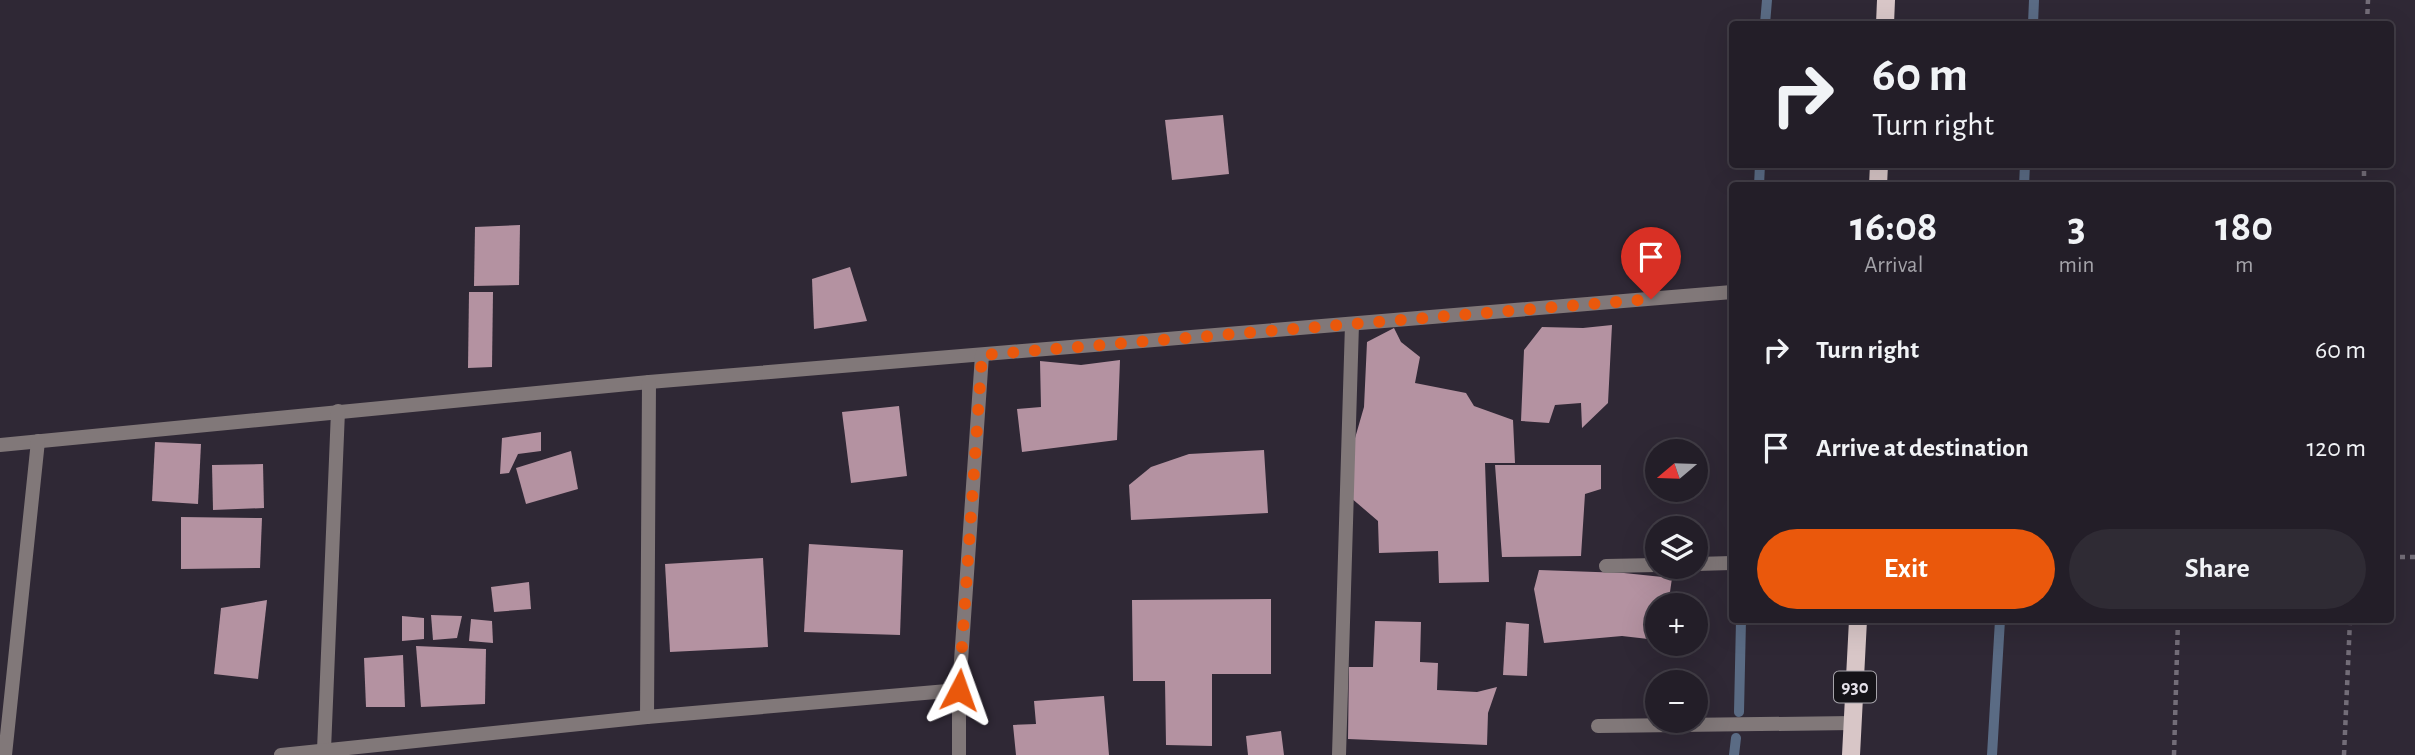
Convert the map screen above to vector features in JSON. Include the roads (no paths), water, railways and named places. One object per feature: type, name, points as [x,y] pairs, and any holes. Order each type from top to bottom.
[{"type":"main road","points":[[1885,21],[1886,0]]},
{"type":"main road","name":"930","points":[[1851,755],[1858,623]]},
{"type":"street","points":[[0,445],[649,382],[1729,292]]},
{"type":"street","points":[[1339,755],[1352,324]]},
{"type":"street","points":[[958,755],[959,690],[982,355]]},
{"type":"street","points":[[647,717],[649,382]]},
{"type":"street","points":[[324,750],[338,411]]},
{"type":"street","points":[[5,755],[38,441]]},
{"type":"street","points":[[1708,564],[1729,563]]},
{"type":"street","points":[[1606,566],[1645,565]]},
{"type":"street","points":[[281,755],[647,717],[959,690]]},
{"type":"street","points":[[1598,726],[1853,723]]},
{"type":"waterway","points":[[1765,21],[1767,0]]},
{"type":"waterway","points":[[2033,21],[2034,0]]},
{"type":"waterway","points":[[1759,182],[1760,168]]},
{"type":"waterway","points":[[2024,182],[2025,168]]},
{"type":"waterway","points":[[1739,712],[1741,623]]},
{"type":"waterway","points":[[1992,755],[2000,623]]},
{"type":"waterway","points":[[1734,755],[1736,738]]}]
